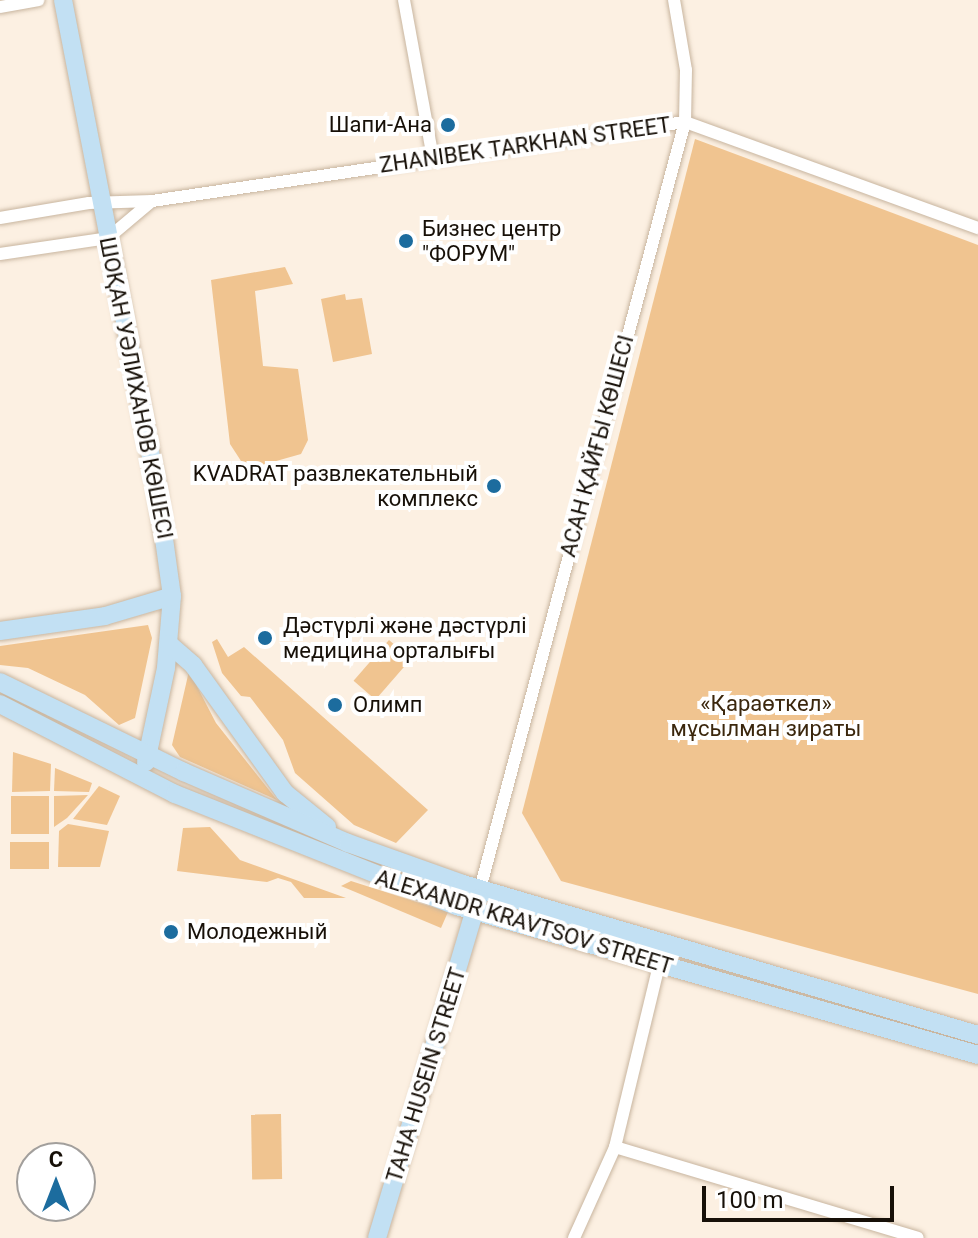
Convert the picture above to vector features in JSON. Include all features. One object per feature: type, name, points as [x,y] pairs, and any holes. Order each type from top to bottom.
[{"type":"main road","name":"ШОҚАН УӘЛИХАНОВ КӨШЕСІ","points":[[63,0],[156,481],[172,596],[169,644],[143,776]]},
{"type":"main road","points":[[0,631],[105,616],[172,596]]},
{"type":"main road","points":[[169,644],[193,665],[284,792],[348,843]]},
{"type":"main road","name":"ALEXANDR KRAVTSOV STREET","points":[[0,682],[147,753],[348,843],[480,889],[978,1035]]},
{"type":"main road","name":"ALEXANDR KRAVTSOV STREET","points":[[0,704],[143,776],[332,861],[474,911],[978,1055]]},
{"type":"main road","name":"TAHA HUSEIN STREET","points":[[377,1238],[480,889]]},
{"type":"street","points":[[0,7],[38,0]]},
{"type":"street","points":[[404,0],[433,158]]},
{"type":"street","name":"АСАН ҚАЙҒЫ КӨШЕСІ","points":[[480,889],[685,122],[686,70],[674,0]]},
{"type":"street","name":"ZHANIBEK TARKHAN STREET","points":[[0,218],[101,202],[152,201],[685,122],[978,228]]},
{"type":"street","points":[[0,254],[108,238],[152,201]]},
{"type":"street","points":[[574,1238],[615,1147],[659,965]]},
{"type":"street","points":[[615,1147],[887,1234],[918,1238]]},
{"type":"green space","name":"«Қараөткел» мұсылман зираты","points":[[695,139],[978,245],[978,994],[561,881],[522,813]]},
{"type":"green space","points":[[285,267],[293,284],[255,291],[263,366],[298,369],[308,440],[301,454],[255,467],[241,461],[230,444],[211,280]]},
{"type":"green space","points":[[345,294],[346,300],[362,298],[372,354],[333,362],[321,299]]},
{"type":"green space","points":[[148,625],[152,638],[135,718],[119,725],[85,695],[28,668],[0,665],[0,646]]},
{"type":"green space","points":[[217,639],[228,657],[244,647],[428,810],[396,843],[354,825],[295,773],[283,740],[250,697],[241,696],[222,673],[212,642]]},
{"type":"green space","points":[[389,640],[411,659],[375,700],[354,681]]},
{"type":"green space","points":[[189,671],[216,723],[277,800],[180,757],[172,745]]},
{"type":"green space","points":[[13,752],[51,764],[50,791],[12,792]]},
{"type":"green space","points":[[55,768],[92,783],[89,792],[54,791]]},
{"type":"green space","points":[[99,786],[120,796],[107,825],[73,819]]},
{"type":"green space","points":[[88,795],[67,818],[54,827],[54,796]]},
{"type":"green space","points":[[11,796],[49,796],[49,834],[11,834]]},
{"type":"green space","points":[[68,824],[109,831],[100,867],[58,867],[59,831]]},
{"type":"green space","points":[[210,827],[240,860],[346,898],[304,898],[291,882],[278,878],[267,882],[177,871],[183,828]]},
{"type":"green space","points":[[10,842],[49,842],[49,869],[10,869]]},
{"type":"green space","points":[[351,881],[448,912],[441,928],[341,886]]},
{"type":"green space","points":[[281,1114],[282,1179],[252,1180],[251,1115]]},
{"type":"place","name":"Шапи-Ана","points":[[448,125]]},
{"type":"place","name":"Бизнес центр \"ФОРУМ\"","points":[[406,241]]},
{"type":"place","name":"KVADRAT развлекательный комплекс","points":[[494,486]]},
{"type":"place","name":"Дәстүрлі және дәстүрлі медицина орталығы","points":[[265,638]]},
{"type":"place","name":"Олимп","points":[[335,705]]},
{"type":"place","name":"Молодежный","points":[[171,932]]}]
